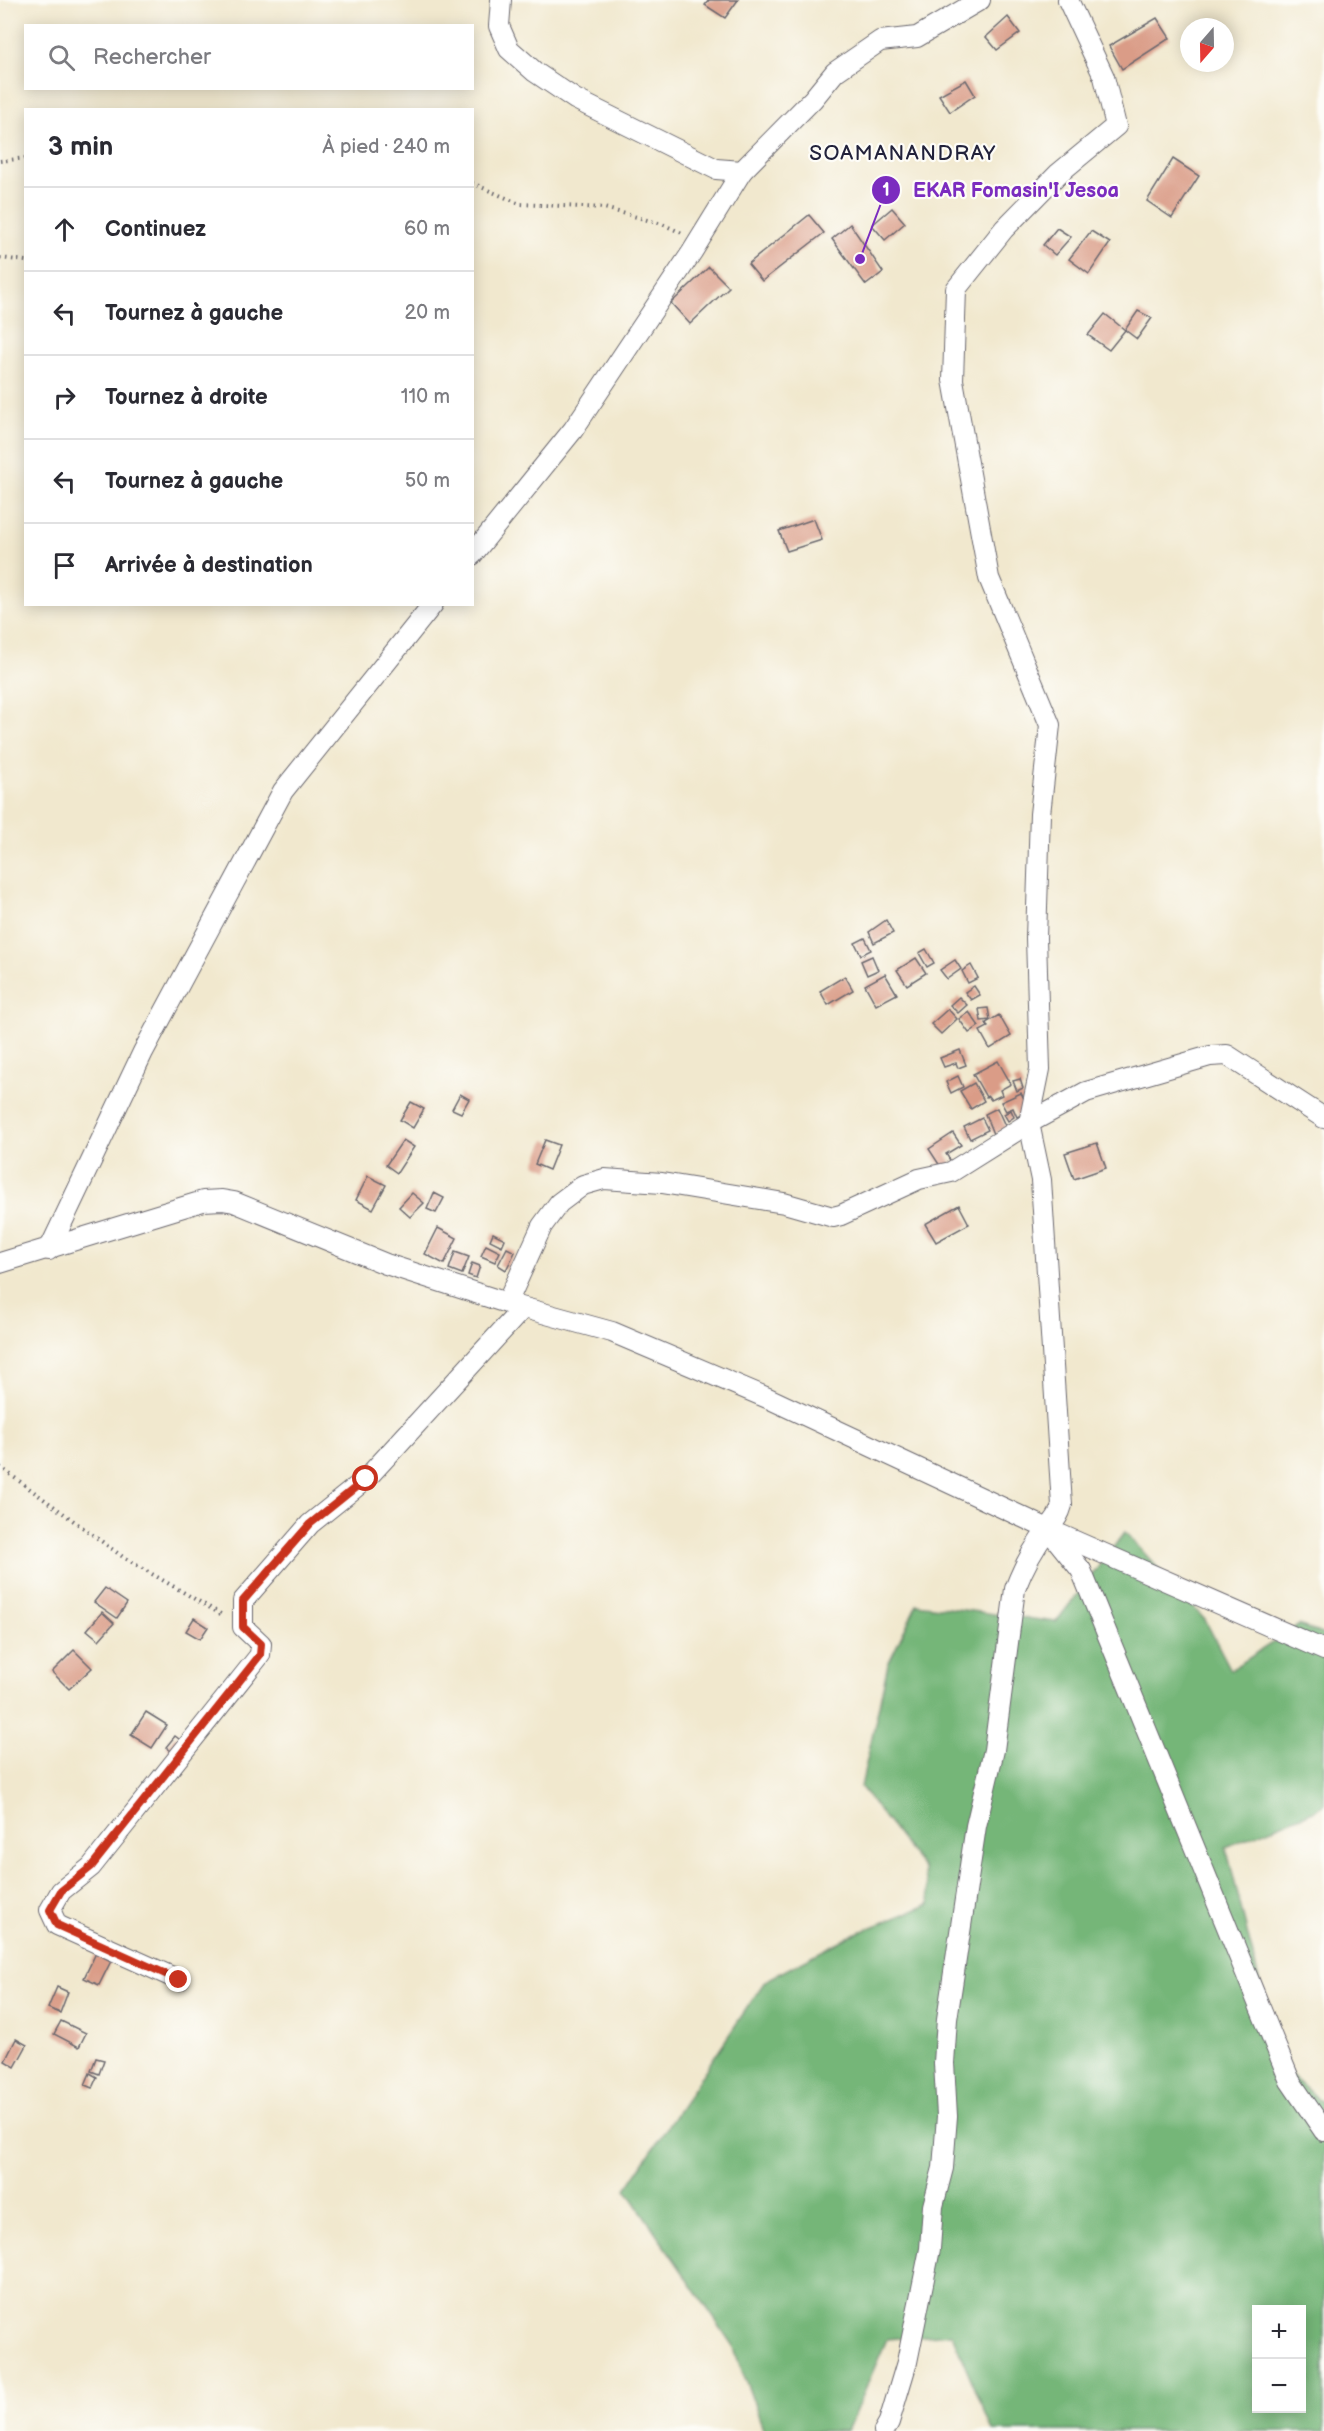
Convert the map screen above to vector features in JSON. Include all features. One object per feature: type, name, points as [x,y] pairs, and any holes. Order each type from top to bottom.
[{"type":"street","points":[[501,0],[499,26],[509,49],[535,72],[575,99],[707,165],[716,169],[742,171]]},
{"type":"street","points":[[474,553],[573,430],[742,171],[813,99],[835,72],[880,41],[917,37],[980,0]]},
{"type":"street","points":[[884,2431],[889,2422],[907,2362],[930,2249],[933,2206],[943,2168],[947,2116],[944,2063],[947,2019],[976,1826],[994,1750],[1015,1589],[1023,1569],[1048,1529],[1059,1517],[1062,1505],[1041,1180],[1029,1123],[1040,1069],[1036,938],[1040,814],[1050,725],[989,578],[953,380],[956,289],[1019,213],[1058,174],[1116,126],[1104,77],[1068,0]]},
{"type":"street","points":[[49,1250],[143,1052],[283,791],[431,606]]},
{"type":"street","points":[[179,1980],[57,1925],[50,1910],[61,1891],[91,1867],[260,1655],[261,1644],[243,1627],[243,1601],[310,1524],[366,1479],[515,1306],[542,1226],[559,1203],[584,1185],[604,1179],[662,1183],[784,1203],[833,1217],[919,1179],[951,1172],[1029,1123],[1086,1092],[1210,1056],[1227,1055],[1324,1118]]},
{"type":"street","points":[[0,1263],[49,1250],[202,1201],[234,1202],[386,1264],[515,1306],[612,1332],[738,1385],[1048,1529],[1324,1650]]},
{"type":"street","points":[[1048,1529],[1081,1570],[1290,2081],[1324,2131]]},
{"type":"path","points":[[0,161],[24,158]]},
{"type":"path","points":[[474,184],[520,204],[604,208],[663,224],[699,240]]},
{"type":"path","points":[[0,258],[24,261]]},
{"type":"path","points":[[0,1467],[123,1557],[243,1627]]},
{"type":"green space","points":[[1125,1532],[1205,1620],[1231,1670],[1299,1625],[1324,1635],[1324,1804],[1318,1809],[1226,1847],[1280,2065],[1324,2104],[1324,2431],[993,2431],[952,2334],[887,2339],[847,2431],[764,2431],[733,2346],[626,2189],[765,1981],[852,1935],[930,1904],[924,1869],[861,1787],[888,1664],[917,1604],[1056,1622]]},
{"type":"building","points":[[709,0],[738,0],[725,18],[705,5]]},
{"type":"building","points":[[1008,17],[1020,33],[997,50],[986,37]]},
{"type":"building","points":[[1157,18],[1170,38],[1122,69],[1109,46]]},
{"type":"building","points":[[966,80],[975,95],[950,112],[939,95]]},
{"type":"building","points":[[1173,159],[1199,176],[1172,218],[1147,201]]},
{"type":"building","points":[[892,208],[905,223],[885,240],[872,225]]},
{"type":"building","points":[[809,215],[824,233],[762,281],[748,264]]},
{"type":"building","points":[[850,224],[883,272],[866,285],[832,239]]},
{"type":"building","points":[[1057,228],[1071,237],[1055,255],[1043,245]]},
{"type":"building","points":[[1091,231],[1110,243],[1089,274],[1069,259]]},
{"type":"building","points":[[709,267],[729,287],[690,324],[671,303]]},
{"type":"building","points":[[1138,311],[1152,318],[1137,339],[1125,330]]},
{"type":"building","points":[[1105,314],[1125,330],[1109,350],[1088,335]]},
{"type":"building","points":[[814,519],[822,540],[787,551],[779,531]]},
{"type":"building","points":[[886,920],[893,933],[874,943],[869,932]]},
{"type":"building","points":[[865,938],[871,950],[861,955],[855,943]]},
{"type":"building","points":[[926,949],[934,963],[927,967],[919,953]]},
{"type":"building","points":[[872,956],[878,970],[867,975],[861,961]]},
{"type":"building","points":[[916,958],[926,973],[907,985],[897,970]]},
{"type":"building","points":[[955,960],[961,969],[947,979],[940,970]]},
{"type":"building","points":[[971,965],[978,978],[968,983],[962,971]]},
{"type":"building","points":[[885,974],[897,994],[876,1005],[865,985]]},
{"type":"building","points":[[845,976],[853,990],[828,1005],[820,991]]},
{"type":"building","points":[[974,986],[980,995],[971,1000],[965,992]]},
{"type":"building","points":[[959,997],[967,1005],[958,1013],[950,1005]]},
{"type":"building","points":[[988,1008],[990,1020],[981,1021],[979,1009]]},
{"type":"building","points":[[948,1009],[957,1019],[941,1034],[931,1024]]},
{"type":"building","points":[[969,1012],[979,1026],[969,1033],[959,1019]]},
{"type":"building","points":[[999,1015],[1011,1036],[990,1049],[980,1031],[988,1027],[986,1023]]},
{"type":"building","points":[[960,1050],[966,1065],[958,1068],[956,1063],[944,1067],[940,1058]]},
{"type":"building","points":[[998,1061],[1011,1084],[1000,1090],[1002,1095],[991,1100],[988,1096],[986,1097],[973,1074]]},
{"type":"building","points":[[958,1076],[963,1087],[951,1093],[946,1082]]},
{"type":"building","points":[[1020,1079],[1023,1088],[1017,1091],[1013,1081]]},
{"type":"building","points":[[974,1083],[984,1101],[971,1109],[960,1091]]},
{"type":"building","points":[[1021,1093],[1030,1111],[1017,1117],[1013,1108],[1006,1111],[1001,1102]]},
{"type":"building","points":[[460,1094],[469,1099],[461,1113],[452,1109]]},
{"type":"building","points":[[411,1102],[424,1109],[413,1128],[400,1120]]},
{"type":"building","points":[[997,1108],[1006,1128],[993,1134],[985,1114]]},
{"type":"building","points":[[1011,1110],[1014,1117],[1008,1121],[1004,1114]]},
{"type":"building","points":[[982,1118],[988,1130],[970,1139],[964,1127]]},
{"type":"building","points":[[953,1133],[961,1145],[946,1154],[952,1163],[942,1169],[929,1149]]},
{"type":"building","points":[[403,1140],[414,1147],[397,1173],[386,1165]]},
{"type":"building","points":[[545,1140],[559,1145],[549,1170],[535,1164]]},
{"type":"building","points":[[1097,1143],[1106,1168],[1074,1179],[1065,1153]]},
{"type":"building","points":[[368,1176],[386,1185],[373,1209],[356,1200]]},
{"type":"building","points":[[412,1193],[424,1203],[410,1217],[399,1207]]},
{"type":"building","points":[[434,1193],[444,1198],[436,1213],[427,1209]]},
{"type":"building","points":[[959,1205],[969,1224],[936,1242],[925,1224]]},
{"type":"building","points":[[438,1228],[457,1238],[444,1264],[425,1254]]},
{"type":"building","points":[[493,1233],[505,1239],[502,1246],[490,1240]]},
{"type":"building","points":[[486,1245],[500,1252],[495,1262],[481,1256]]},
{"type":"building","points":[[507,1248],[515,1252],[506,1270],[498,1265]]},
{"type":"building","points":[[455,1252],[469,1257],[462,1274],[449,1269]]},
{"type":"building","points":[[472,1263],[480,1266],[476,1278],[468,1275]]},
{"type":"building","points":[[105,1588],[127,1603],[117,1618],[94,1602]]},
{"type":"building","points":[[102,1612],[114,1623],[99,1640],[87,1630]]},
{"type":"building","points":[[194,1618],[208,1627],[200,1639],[186,1631]]},
{"type":"building","points":[[74,1650],[92,1668],[69,1689],[52,1672]]},
{"type":"building","points":[[146,1712],[167,1725],[152,1748],[131,1735]]},
{"type":"building","points":[[175,1736],[183,1742],[174,1753],[166,1747]]},
{"type":"building","points":[[96,1953],[111,1961],[99,1985],[84,1978]]},
{"type":"building","points":[[57,1987],[68,1992],[60,2013],[48,2008]]},
{"type":"building","points":[[61,2021],[86,2033],[79,2047],[54,2034]]},
{"type":"building","points":[[16,2039],[27,2045],[15,2067],[5,2061]]},
{"type":"building","points":[[96,2058],[104,2060],[99,2074],[91,2071]]},
{"type":"building","points":[[90,2073],[97,2077],[92,2088],[85,2085]]},
{"type":"place","name":"EKAR Fomasin'I Jesoa","points":[[860,259]]},
{"type":"district","name":"SOAMANANDRAY","points":[[903,153]]},
{"type":"route","points":[[179,1980],[57,1925],[50,1910],[61,1891],[91,1867],[260,1655],[261,1644],[243,1627],[243,1601],[310,1524],[366,1479]]}]
